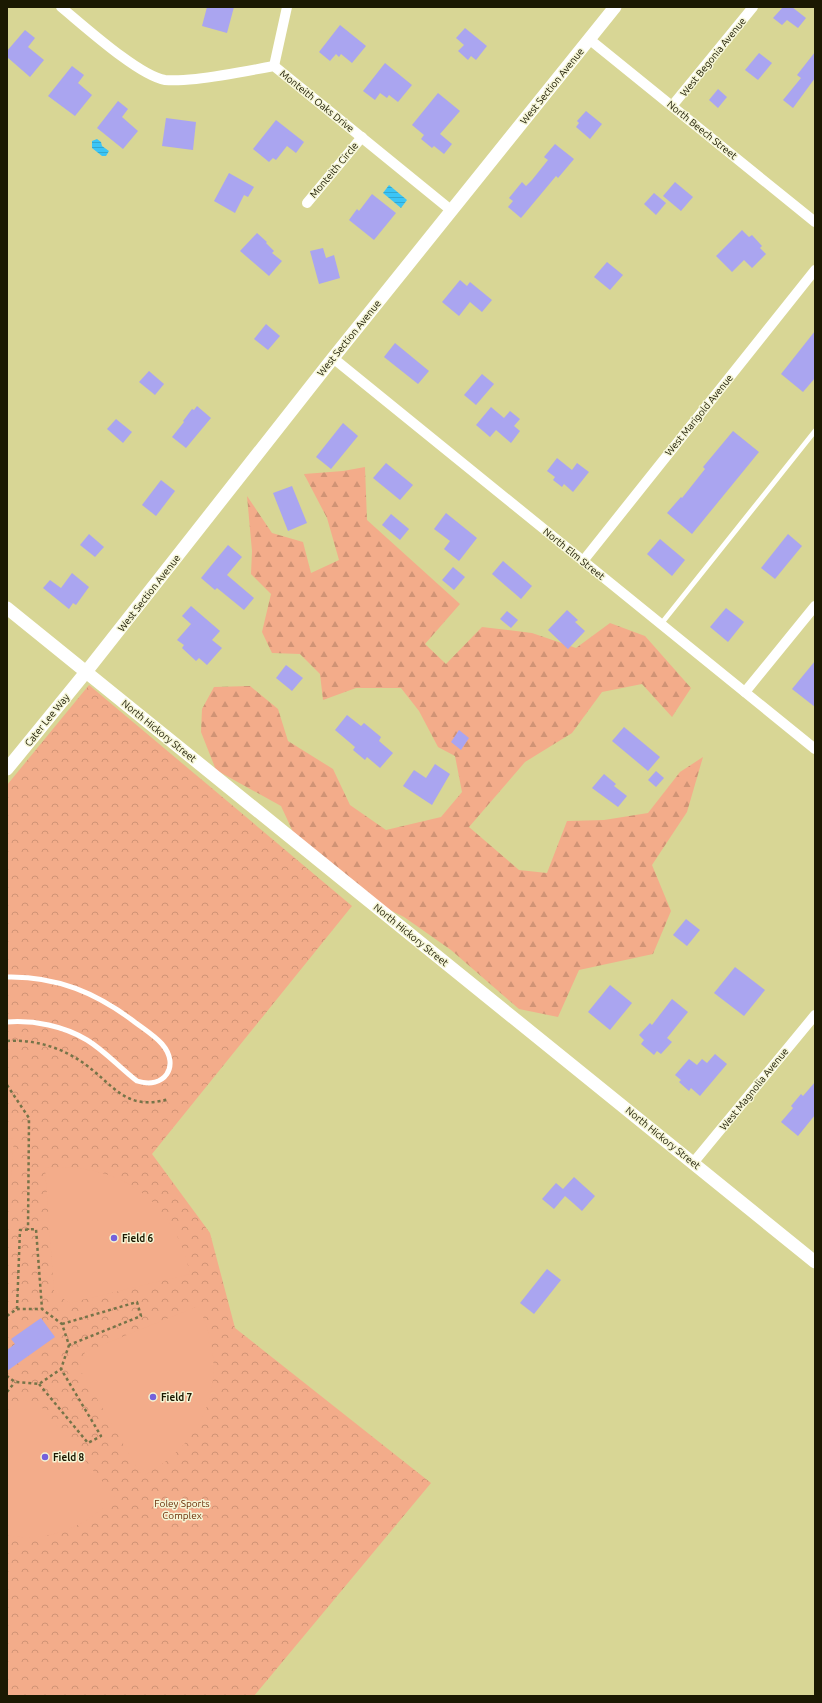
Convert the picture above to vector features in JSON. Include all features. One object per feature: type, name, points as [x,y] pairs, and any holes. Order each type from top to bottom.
[{"type":"street","name":"Monteith Oaks Drive","points":[[61,7],[124,57],[150,75],[165,80],[224,76],[274,66],[452,210]]},
{"type":"street","points":[[274,66],[287,7]]},
{"type":"street","name":"West Section Avenue","points":[[86,672],[333,358],[615,7]]},
{"type":"street","name":"West Begonia Avenue","points":[[672,106],[753,7]]},
{"type":"street","name":"North Beech Street","points":[[589,39],[815,222]]},
{"type":"street","name":"Monteith Circle","points":[[306,202],[362,137]]},
{"type":"street","name":"West Marigold Avenue","points":[[583,561],[815,270]]},
{"type":"street","name":"North Elm Street","points":[[333,358],[815,750]]},
{"type":"street","points":[[745,692],[815,606]]},
{"type":"street","name":"North Hickory Street","points":[[7,608],[815,1262]]},
{"type":"street","name":"Cater Lee Way","points":[[7,769],[86,672]]},
{"type":"street","name":"West Magnolia Avenue","points":[[693,1163],[732,1118],[815,1015]]},
{"type":"lane","points":[[660,624],[815,431]]},
{"type":"lane","points":[[7,977],[23,977],[64,984],[105,1001],[123,1013],[162,1044],[169,1055],[170,1067],[165,1077],[156,1082],[147,1084],[137,1081],[87,1040],[72,1033],[54,1026],[7,1022]]},
{"type":"path","points":[[7,1041],[31,1042],[60,1049],[83,1063],[120,1094],[143,1104],[156,1103],[169,1099]]},
{"type":"path","points":[[7,1085],[29,1118],[28,1230]]},
{"type":"path","points":[[17,1309],[20,1230],[36,1230],[42,1309]]},
{"type":"path","points":[[62,1324],[137,1302],[141,1316],[69,1345]]},
{"type":"path","points":[[7,1316],[17,1309],[42,1309],[62,1324],[69,1345],[61,1369],[39,1384],[15,1382],[7,1376]]},
{"type":"path","points":[[39,1384],[88,1443],[101,1436],[61,1369]]},
{"type":"path","points":[[7,1392],[15,1382]]},
{"type":"green space","points":[[365,467],[367,520],[460,604],[425,644],[446,664],[482,627],[532,633],[576,648],[610,623],[645,636],[691,688],[672,717],[642,684],[602,692],[572,733],[525,762],[469,827],[519,870],[547,873],[567,821],[604,820],[648,813],[680,772],[703,757],[687,812],[652,865],[671,911],[653,954],[579,970],[558,1017],[519,1009],[451,950],[404,917],[342,886],[294,834],[281,806],[216,770],[201,732],[202,709],[214,687],[250,686],[278,709],[288,741],[333,769],[350,805],[386,830],[441,817],[462,792],[455,756],[438,747],[419,711],[401,688],[356,688],[323,700],[320,674],[300,654],[272,653],[262,632],[271,594],[251,574],[252,551],[247,496],[272,533],[303,542],[311,573],[339,560],[327,518],[304,474],[343,471]]},
{"type":"green space","name":"Foley Sports Complex","points":[[89,685],[352,906],[152,1154],[210,1233],[235,1328],[431,1483],[254,1696],[7,1696],[7,785]]},
{"type":"green space","points":[[7,1138],[14,1139],[7,1225]]},
{"type":"green space","name":"Field 6","points":[[60,1167],[85,1169],[107,1175],[128,1184],[146,1196],[161,1211],[173,1229],[183,1250],[190,1274],[69,1303],[54,1292],[45,1168]]},
{"type":"green space","name":"Field 7","points":[[198,1306],[208,1331],[213,1356],[213,1380],[208,1403],[198,1425],[184,1445],[165,1462],[142,1476],[79,1368],[85,1352]]},
{"type":"green space","name":"Field 8","points":[[23,1400],[39,1404],[115,1497],[92,1516],[79,1524],[52,1535],[22,1537],[7,1535],[7,1417]]},
{"type":"water","points":[[97,139],[101,142],[102,146],[109,151],[106,156],[102,156],[92,148],[92,141]]},
{"type":"water","points":[[389,185],[407,200],[401,208],[383,193]]},
{"type":"building","points":[[207,7],[234,7],[227,33],[202,26]]},
{"type":"building","points":[[783,7],[792,7],[806,18],[798,28],[787,20],[782,25],[773,18]]},
{"type":"building","points":[[340,25],[366,46],[352,63],[341,54],[339,57],[336,54],[330,61],[319,52]]},
{"type":"building","points":[[465,28],[487,46],[476,60],[471,56],[468,60],[458,51],[464,45],[456,38]]},
{"type":"building","points":[[25,30],[35,38],[28,47],[44,60],[30,77],[7,57],[7,51]]},
{"type":"building","points":[[815,52],[815,78],[793,108],[783,100],[801,78],[797,75]]},
{"type":"building","points":[[759,53],[772,63],[758,80],[745,70]]},
{"type":"building","points":[[385,63],[412,85],[398,102],[389,95],[387,98],[380,93],[375,100],[363,91]]},
{"type":"building","points":[[72,66],[84,75],[78,83],[92,95],[75,116],[48,96]]},
{"type":"building","points":[[718,89],[727,97],[718,108],[709,100]]},
{"type":"building","points":[[438,93],[460,111],[440,134],[452,144],[444,154],[434,146],[432,148],[421,139],[424,135],[412,125]]},
{"type":"building","points":[[118,101],[128,109],[122,117],[138,131],[123,149],[97,128]]},
{"type":"building","points":[[586,111],[602,124],[590,139],[576,127],[579,123],[577,121]]},
{"type":"building","points":[[166,118],[196,122],[193,150],[162,146]]},
{"type":"building","points":[[276,120],[304,142],[296,153],[287,146],[276,160],[273,158],[269,162],[253,149]]},
{"type":"building","points":[[555,144],[574,159],[558,178],[556,176],[521,218],[508,207],[513,201],[509,198],[522,182],[526,186],[532,180],[548,160],[544,157]]},
{"type":"building","points":[[229,173],[254,187],[248,197],[244,195],[235,213],[214,201]]},
{"type":"building","points":[[675,182],[693,197],[681,211],[663,196]]},
{"type":"building","points":[[654,193],[666,203],[656,215],[644,204]]},
{"type":"building","points":[[372,194],[396,213],[374,240],[349,220],[357,209],[359,211]]},
{"type":"building","points":[[742,230],[749,237],[752,235],[762,246],[760,248],[766,254],[752,268],[744,260],[732,272],[716,256]]},
{"type":"building","points":[[257,233],[274,251],[272,253],[282,261],[269,276],[240,251]]},
{"type":"building","points":[[323,248],[326,258],[334,255],[340,278],[319,284],[310,251]]},
{"type":"building","points":[[607,262],[623,275],[610,290],[594,277]]},
{"type":"building","points":[[460,280],[467,286],[470,282],[492,300],[482,312],[470,302],[459,316],[442,302]]},
{"type":"building","points":[[266,324],[280,336],[268,350],[254,339]]},
{"type":"building","points":[[815,331],[815,378],[803,392],[781,374]]},
{"type":"building","points":[[395,343],[429,371],[418,384],[384,357]]},
{"type":"building","points":[[149,371],[164,384],[155,395],[139,382]]},
{"type":"building","points":[[482,374],[494,384],[476,405],[464,395]]},
{"type":"building","points":[[197,406],[211,418],[186,448],[172,437],[192,409],[194,410]]},
{"type":"building","points":[[491,407],[504,418],[510,411],[520,419],[514,426],[520,431],[511,443],[496,430],[490,437],[476,425]]},
{"type":"building","points":[[116,419],[132,432],[123,443],[107,429]]},
{"type":"building","points":[[343,423],[358,436],[331,469],[316,457]]},
{"type":"building","points":[[733,431],[759,452],[692,534],[667,513],[681,497],[682,498],[705,469],[703,467]]},
{"type":"building","points":[[557,458],[572,470],[577,463],[589,472],[573,492],[564,484],[562,487],[553,480],[555,477],[547,471]]},
{"type":"building","points":[[386,463],[413,485],[400,500],[373,478]]},
{"type":"building","points":[[161,480],[175,491],[156,516],[142,505]]},
{"type":"building","points":[[292,486],[307,523],[288,531],[273,493]]},
{"type":"building","points":[[446,513],[477,538],[459,561],[444,549],[450,541],[434,529]]},
{"type":"building","points":[[391,514],[409,529],[400,540],[382,525]]},
{"type":"building","points":[[89,534],[104,547],[95,557],[80,545]]},
{"type":"building","points":[[788,534],[802,546],[775,579],[761,568]]},
{"type":"building","points":[[660,539],[685,560],[672,576],[647,554]]},
{"type":"building","points":[[228,545],[242,557],[227,575],[254,598],[244,610],[217,588],[215,590],[201,578]]},
{"type":"building","points":[[503,561],[532,586],[521,599],[492,574]]},
{"type":"building","points":[[453,567],[465,577],[454,590],[442,580]]},
{"type":"building","points":[[72,573],[89,587],[76,605],[73,603],[69,609],[43,588],[50,580],[61,588]]},
{"type":"building","points":[[191,606],[220,631],[212,640],[222,648],[207,665],[199,658],[196,661],[182,648],[184,645],[177,640],[191,624],[182,616]]},
{"type":"building","points":[[726,608],[744,622],[728,642],[710,627]]},
{"type":"building","points":[[567,610],[578,620],[575,622],[585,631],[568,649],[548,630]]},
{"type":"building","points":[[507,611],[518,620],[511,628],[500,619]]},
{"type":"building","points":[[815,661],[815,707],[792,689]]},
{"type":"building","points":[[286,665],[303,678],[292,691],[276,678]]},
{"type":"building","points":[[347,715],[361,726],[364,723],[381,737],[379,741],[393,753],[380,768],[367,757],[365,760],[353,750],[355,747],[335,730]]},
{"type":"building","points":[[624,727],[660,757],[648,771],[612,741]]},
{"type":"building","points":[[459,730],[469,738],[461,750],[451,742]]},
{"type":"building","points":[[435,764],[450,774],[432,805],[403,786],[414,770],[426,778]]},
{"type":"building","points":[[656,771],[664,778],[656,787],[648,780]]},
{"type":"building","points":[[604,774],[616,784],[614,786],[627,796],[618,807],[592,788]]},
{"type":"building","points":[[686,919],[700,930],[687,946],[673,935]]},
{"type":"building","points":[[735,967],[765,990],[744,1016],[714,993]]},
{"type":"building","points":[[610,985],[632,1003],[610,1030],[588,1012]]},
{"type":"building","points":[[672,999],[688,1012],[667,1038],[672,1042],[661,1054],[657,1051],[654,1055],[641,1044],[644,1040],[639,1035],[650,1023],[652,1025]]},
{"type":"building","points":[[715,1054],[727,1064],[700,1096],[691,1088],[689,1091],[679,1082],[681,1080],[675,1075],[689,1059],[697,1065],[702,1059],[707,1063]]},
{"type":"building","points":[[815,1082],[815,1115],[798,1136],[781,1122],[793,1108],[791,1106],[801,1094],[803,1096]]},
{"type":"building","points":[[574,1177],[595,1196],[582,1211],[565,1196],[554,1209],[542,1199],[556,1183],[563,1189]]},
{"type":"building","points":[[547,1269],[561,1280],[534,1314],[520,1303]]},
{"type":"building","points":[[41,1318],[55,1337],[7,1371],[7,1350],[15,1344],[11,1339]]},
{"type":"place","name":"Field 6","points":[[114,1238]]},
{"type":"place","name":"Field 7","points":[[153,1397]]},
{"type":"place","name":"Field 8","points":[[45,1457]]}]
